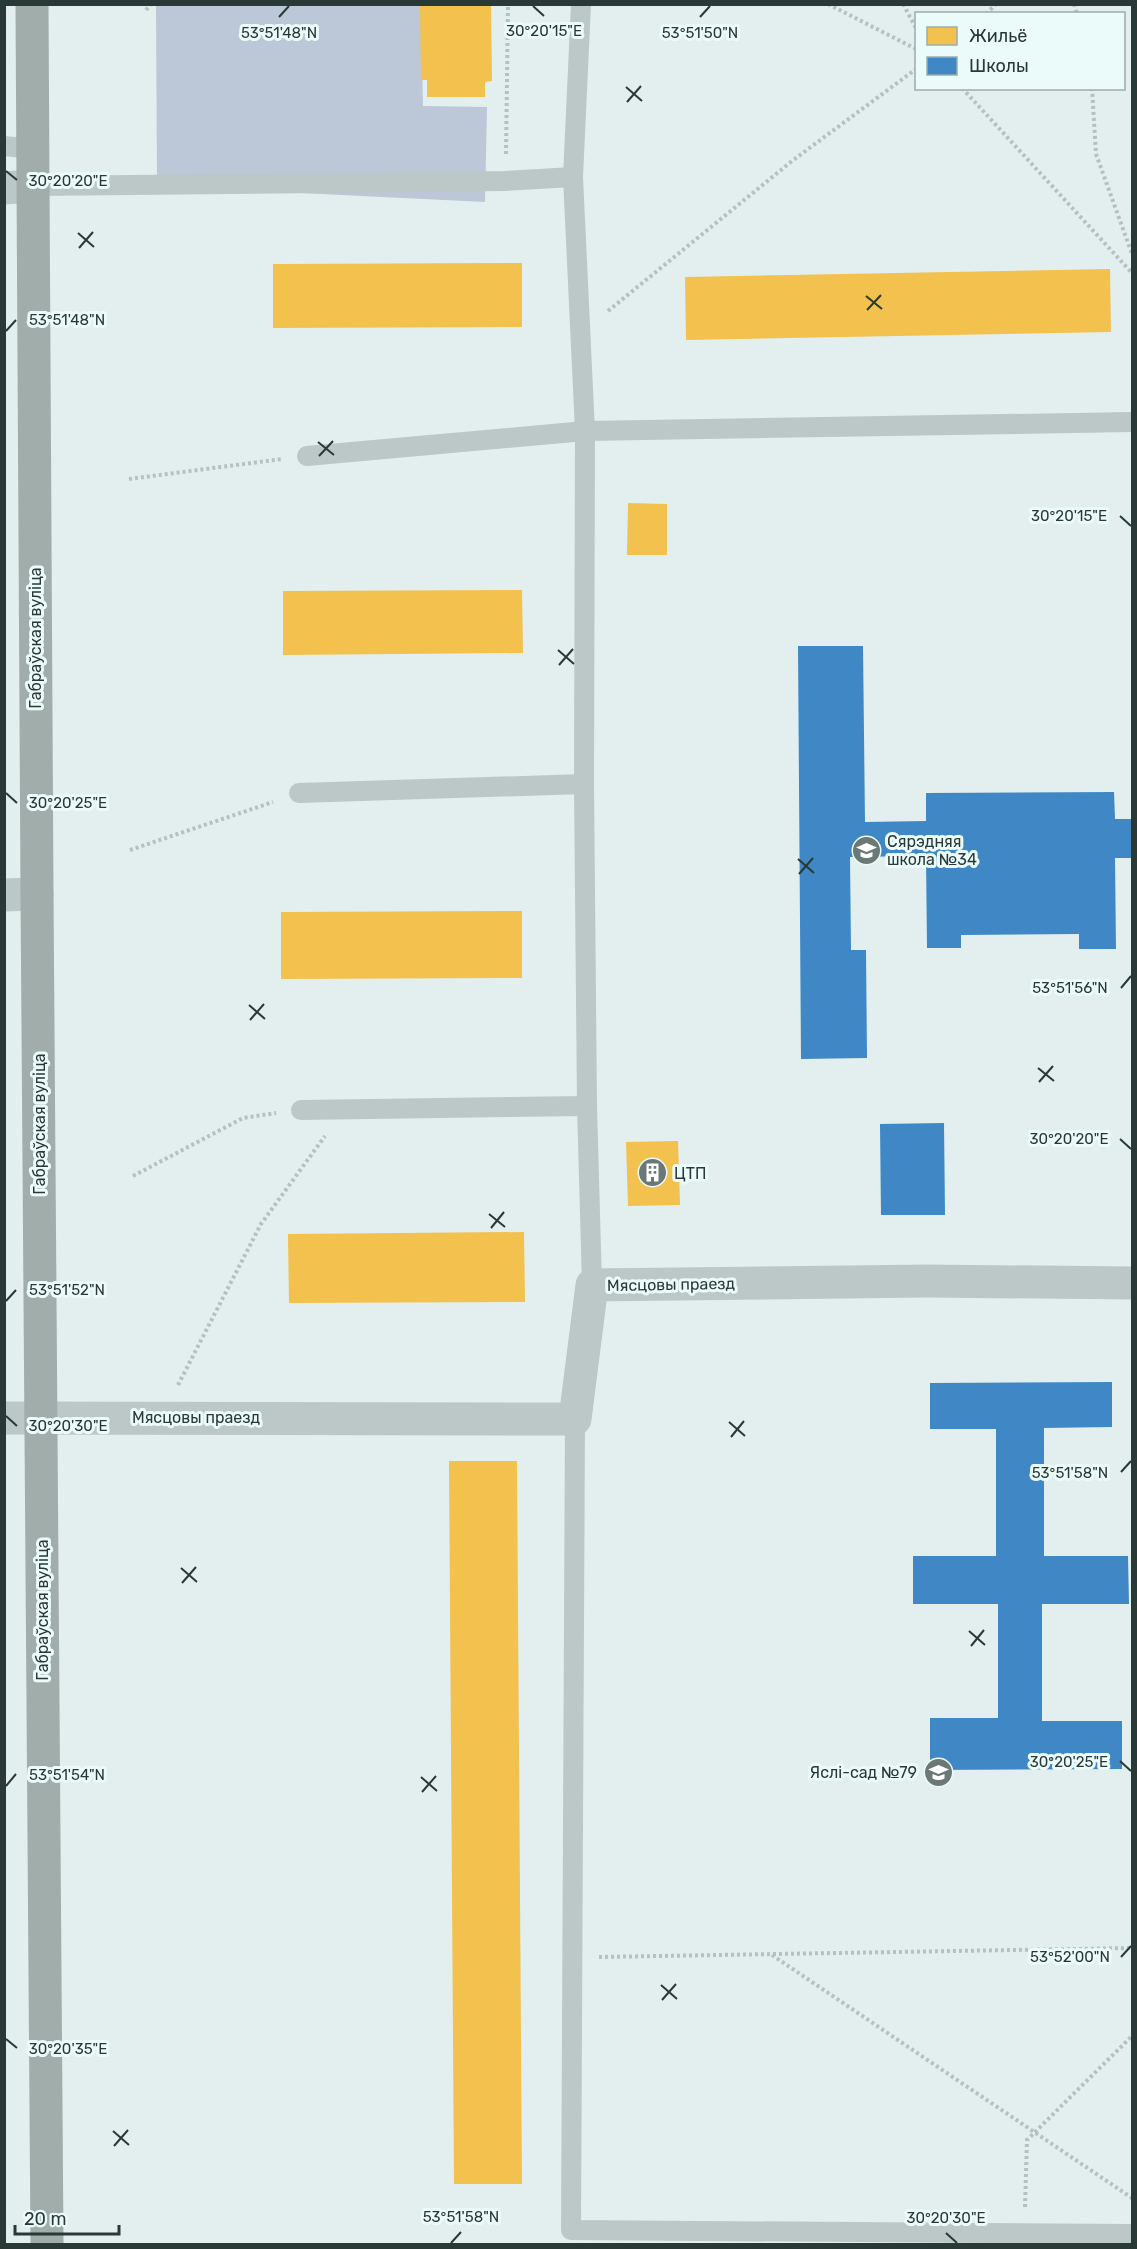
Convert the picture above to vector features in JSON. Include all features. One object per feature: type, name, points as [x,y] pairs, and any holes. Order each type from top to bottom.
[{"type":"main road","name":"Габраўская вуліца","points":[[32,4],[19,187],[37,894],[47,2244]]},
{"type":"street","points":[[4,895],[37,894]]},
{"type":"street","name":"Мясцовы праезд","points":[[4,1418],[162,1416],[575,1419],[592,1285],[915,1281],[1132,1283]]},
{"type":"lane","points":[[581,4],[573,177],[585,431],[584,784],[587,1106],[592,1285]]},
{"type":"lane","points":[[19,187],[505,181],[573,177]]},
{"type":"lane","points":[[307,456],[585,431],[1132,422]]},
{"type":"lane","points":[[299,793],[584,784]]},
{"type":"lane","points":[[301,1110],[587,1106]]},
{"type":"lane","points":[[575,1419],[571,2230],[1132,2235]]},
{"type":"path","points":[[146,9],[151,4]]},
{"type":"path","points":[[505,181],[508,4]]},
{"type":"path","points":[[828,4],[915,48]]},
{"type":"path","points":[[903,4],[915,26]]},
{"type":"path","points":[[580,333],[792,161],[915,70]]},
{"type":"path","points":[[964,90],[1132,273]]},
{"type":"path","points":[[1092,90],[1096,154],[1132,254]]},
{"type":"path","points":[[129,479],[307,456]]},
{"type":"path","points":[[130,850],[299,793]]},
{"type":"path","points":[[162,1416],[261,1224],[345,1109]]},
{"type":"path","points":[[133,1176],[243,1118],[301,1110]]},
{"type":"path","points":[[572,1958],[1132,1948]]},
{"type":"path","points":[[772,1954],[1132,2198]]},
{"type":"path","points":[[1024,2234],[1027,2140],[1132,2036]]},
{"type":"shaded area","points":[[156,5],[421,5],[423,106],[487,107],[485,202],[157,186]]},
{"type":"building: Жильё","points":[[420,4],[491,4],[492,81],[485,82],[485,97],[427,97],[427,80],[421,80]]},
{"type":"building: Жильё","points":[[522,263],[522,327],[273,328],[273,264]]},
{"type":"building: Жильё","points":[[1110,269],[1111,332],[686,340],[685,277]]},
{"type":"building: Жильё","points":[[628,503],[667,504],[667,555],[627,555]]},
{"type":"building: Жильё","points":[[522,590],[523,653],[283,655],[283,591]]},
{"type":"building: Жильё","points":[[522,911],[522,978],[281,979],[281,912]]},
{"type":"building: Жильё","name":"ЦТП","points":[[678,1141],[680,1205],[628,1206],[626,1142]]},
{"type":"building: Жильё","points":[[524,1232],[525,1302],[289,1303],[288,1234]]},
{"type":"building: Жильё","points":[[449,1461],[517,1461],[522,2184],[454,2184]]},
{"type":"building: Школы","points":[[798,646],[863,646],[865,822],[926,821],[926,793],[1114,792],[1115,819],[1132,819],[1132,858],[1115,858],[1116,949],[1079,949],[1079,934],[961,935],[961,948],[927,948],[926,856],[850,857],[851,950],[866,950],[867,1058],[801,1059]]},
{"type":"building: Школы","points":[[944,1123],[945,1215],[881,1215],[880,1124]]},
{"type":"building: Школы","points":[[1112,1382],[1112,1427],[1044,1428],[1044,1556],[1128,1556],[1129,1604],[1042,1604],[1042,1721],[1122,1721],[1122,1769],[930,1770],[930,1718],[998,1718],[998,1604],[913,1604],[913,1556],[996,1556],[996,1429],[930,1429],[930,1383]]},
{"type":"place","name":"Сярэдняя школа №34","points":[[866,850]]},
{"type":"place","name":"ЦТП","points":[[653,1173]]},
{"type":"place","name":"Яслі-сад №79","points":[[938,1772]]}]
